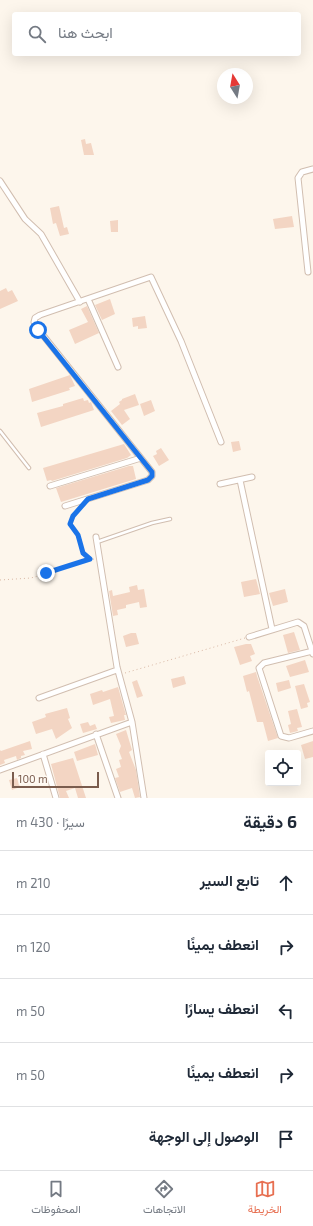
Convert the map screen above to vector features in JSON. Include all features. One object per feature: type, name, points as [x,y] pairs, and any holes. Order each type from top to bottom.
[{"type":"street","points":[[308,272],[298,178],[302,172],[313,169]]},
{"type":"street","points":[[0,181],[25,220],[41,234],[80,302]]},
{"type":"street","points":[[65,506],[150,478],[152,472],[34,324],[35,318],[38,316],[151,277],[184,348],[221,442]]},
{"type":"street","points":[[88,300],[118,367]]},
{"type":"street","points":[[50,486],[140,458]]},
{"type":"street","points":[[220,484],[252,477]]},
{"type":"street","points":[[240,480],[272,629]]},
{"type":"street","points":[[96,539],[118,673],[132,722],[144,798]]},
{"type":"street","points":[[249,637],[298,622],[304,626],[313,652],[264,663],[259,668],[278,728],[283,738],[289,738],[313,731]]},
{"type":"street","points":[[39,698],[118,673]]},
{"type":"street","points":[[0,770],[132,722]]},
{"type":"street","points":[[96,734],[118,798]]},
{"type":"street","points":[[44,754],[56,798]]},
{"type":"lane","points":[[0,431],[29,468]]},
{"type":"lane","points":[[96,539],[152,522],[170,519]]},
{"type":"path","points":[[88,499],[73,516],[70,524],[78,535],[83,553],[90,559]]},
{"type":"path","points":[[0,580],[31,578],[90,559],[98,558]]},
{"type":"path","points":[[118,673],[249,637]]},
{"type":"building","points":[[85,139],[86,144],[91,143],[94,155],[84,155],[81,140]]},
{"type":"building","points":[[59,206],[64,228],[67,227],[69,234],[60,236],[56,223],[53,224],[50,208]]},
{"type":"building","points":[[292,216],[294,227],[275,229],[273,219]]},
{"type":"building","points":[[118,220],[118,232],[111,232],[110,221]]},
{"type":"building","points":[[6,288],[8,292],[12,290],[18,301],[0,309],[0,291]]},
{"type":"building","points":[[110,299],[115,314],[102,320],[95,305]]},
{"type":"building","points":[[87,306],[99,333],[75,344],[69,330],[88,322],[81,309]]},
{"type":"building","points":[[145,316],[147,328],[138,329],[138,326],[133,327],[132,318]]},
{"type":"building","points":[[70,375],[75,386],[69,388],[70,390],[32,402],[29,389]]},
{"type":"building","points":[[135,394],[139,405],[124,410],[130,419],[122,425],[111,411],[120,404],[119,402],[122,399]]},
{"type":"building","points":[[83,398],[84,401],[88,400],[89,403],[91,402],[94,410],[41,427],[37,413],[63,406],[63,404]]},
{"type":"building","points":[[151,400],[155,411],[144,416],[140,404]]},
{"type":"building","points":[[239,441],[241,450],[233,452],[231,442]]},
{"type":"building","points":[[124,444],[131,455],[127,458],[52,481],[47,481],[43,468]]},
{"type":"building","points":[[161,448],[169,460],[159,466],[153,456],[157,454],[156,451]]},
{"type":"building","points":[[133,466],[136,479],[61,502],[56,488]]},
{"type":"building","points":[[256,579],[260,594],[244,597],[241,582]]},
{"type":"building","points":[[137,585],[138,590],[144,589],[147,607],[140,608],[139,602],[126,605],[126,608],[117,610],[118,615],[113,616],[109,591],[112,590],[113,596],[130,592],[129,587]]},
{"type":"building","points":[[285,589],[288,602],[273,606],[269,593]]},
{"type":"building","points":[[294,632],[300,650],[288,653],[283,635]]},
{"type":"building","points":[[136,633],[139,644],[126,647],[123,636]]},
{"type":"building","points":[[251,644],[255,654],[250,656],[252,661],[240,665],[234,647]]},
{"type":"building","points":[[305,660],[309,672],[290,677],[286,666]]},
{"type":"building","points":[[256,672],[278,738],[268,741],[263,722],[257,722],[249,691],[247,692],[243,676]]},
{"type":"building","points":[[184,676],[186,684],[173,688],[171,679]]},
{"type":"building","points":[[137,680],[143,696],[137,698],[132,682]]},
{"type":"building","points":[[289,680],[291,688],[278,692],[276,683]]},
{"type":"building","points":[[304,684],[310,702],[307,703],[308,707],[301,709],[295,686]]},
{"type":"building","points":[[118,687],[126,715],[124,715],[125,720],[111,723],[109,717],[114,716],[110,699],[93,705],[90,694],[102,690],[103,692]]},
{"type":"building","points":[[67,708],[70,718],[68,719],[72,728],[56,739],[52,729],[36,734],[32,722],[46,717],[45,714]]},
{"type":"building","points":[[297,709],[302,727],[297,728],[298,731],[290,733],[288,725],[291,724],[288,711]]},
{"type":"building","points":[[88,722],[90,726],[95,724],[97,729],[83,733],[80,724]]},
{"type":"building","points":[[126,730],[132,750],[129,752],[136,770],[140,797],[135,798],[132,788],[120,792],[115,778],[119,777],[116,769],[121,767],[119,760],[122,759],[119,751],[121,746],[116,734]]},
{"type":"building","points":[[30,741],[32,749],[23,751],[25,755],[21,756],[21,758],[17,760],[16,756],[4,760],[5,763],[0,765],[0,750],[1,751]]},
{"type":"building","points":[[313,741],[313,757],[305,759],[301,745]]},
{"type":"building","points":[[95,744],[98,755],[77,761],[74,752]]},
{"type":"building","points":[[73,758],[86,798],[78,798],[75,788],[66,791],[69,798],[60,798],[51,764]]},
{"type":"building","points":[[17,778],[20,787],[12,790],[9,780]]},
{"type":"route","points":[[38,330],[69,366],[152,472],[152,476],[148,480],[88,499],[73,516],[70,524],[78,535],[83,553],[90,559],[46,573]]}]
